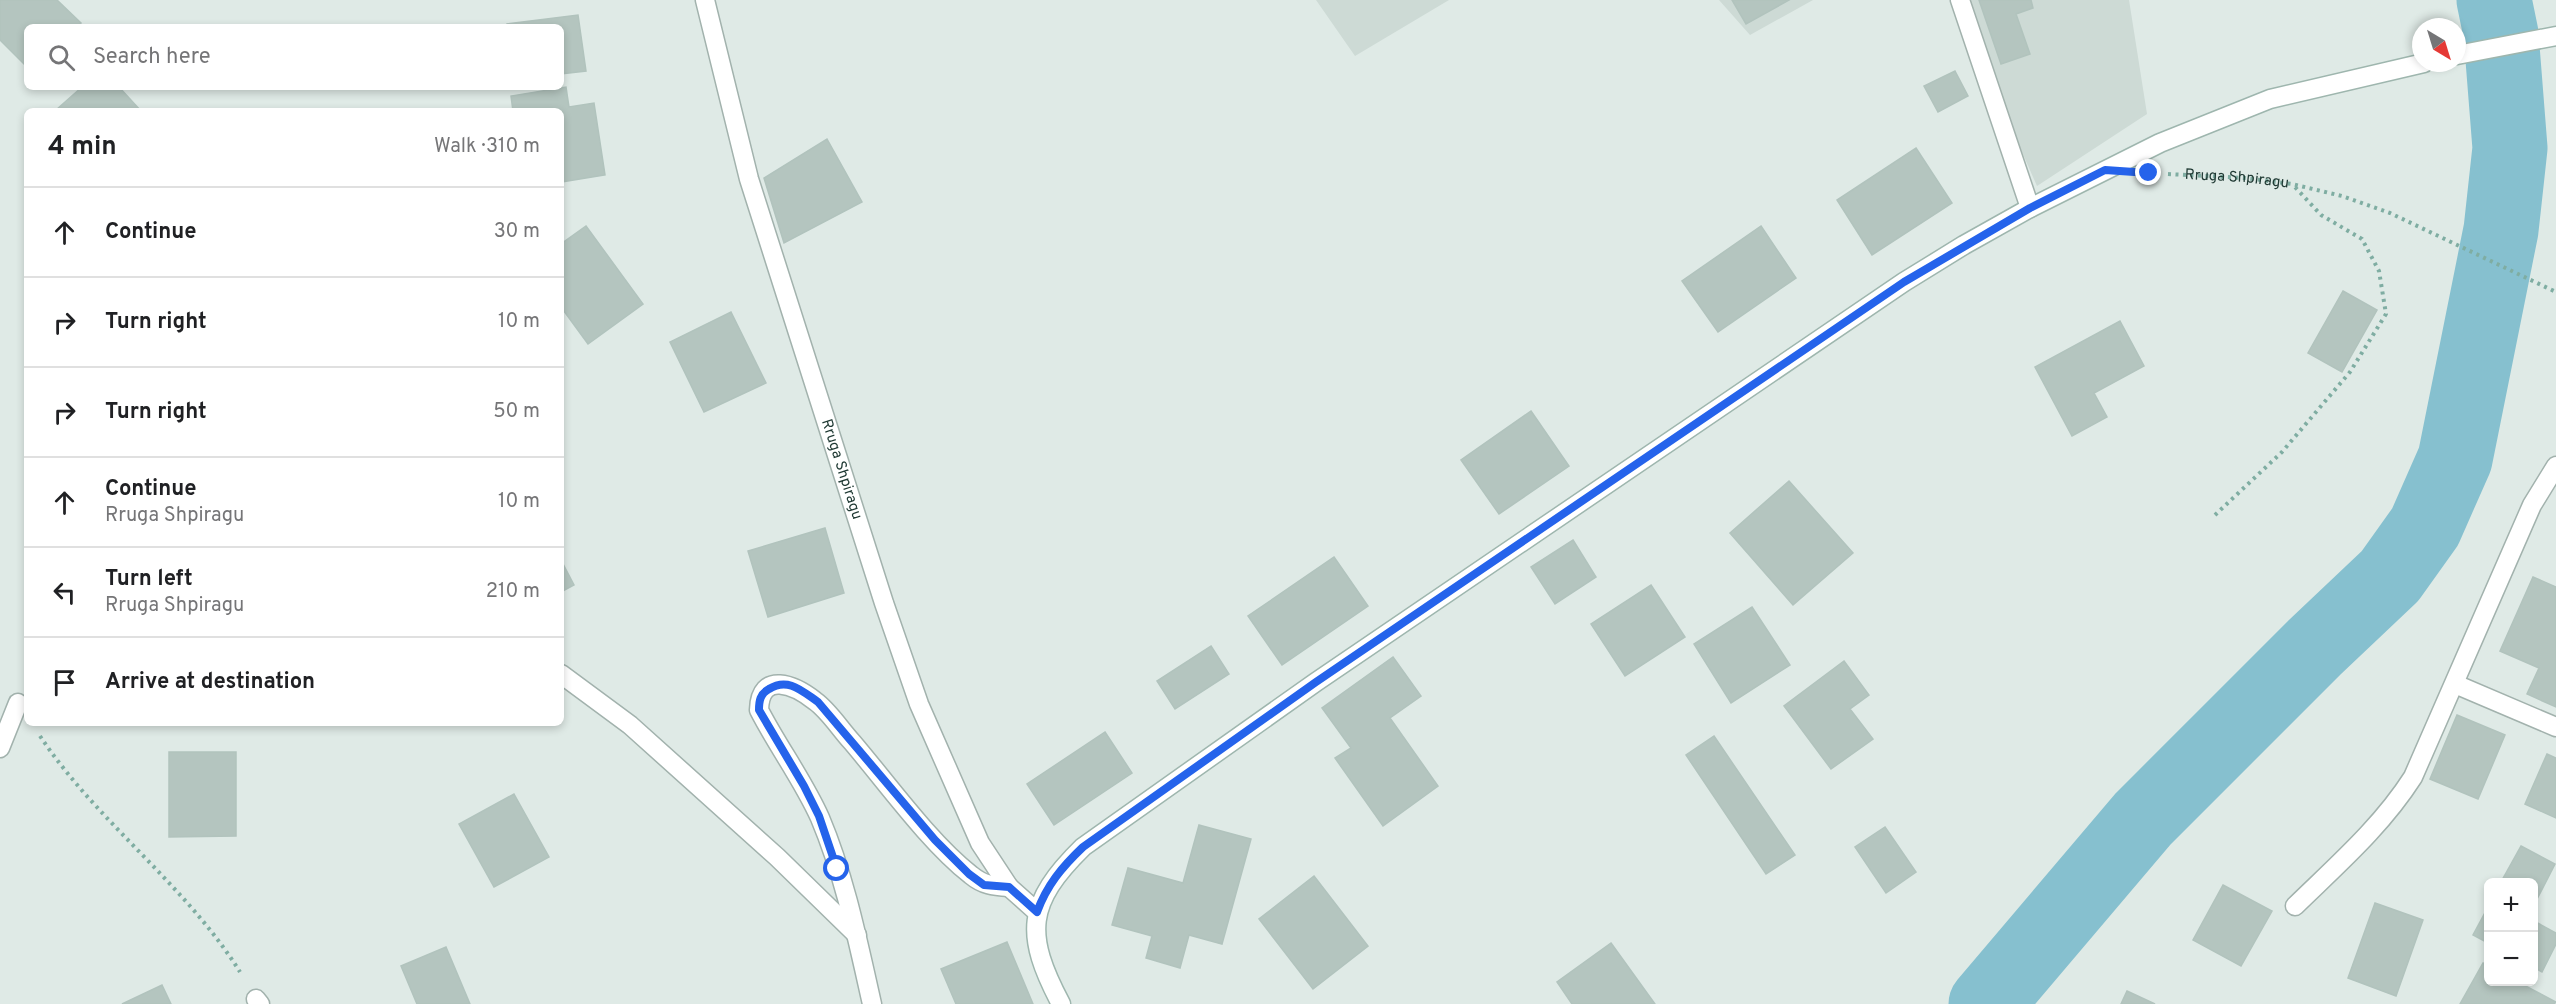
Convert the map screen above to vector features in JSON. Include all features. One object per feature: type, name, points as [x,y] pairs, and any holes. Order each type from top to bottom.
[{"type":"street","name":"Rruga Shpiragu","points":[[705,0],[749,179],[884,603],[919,704],[980,843],[1009,887],[1037,912]]},
{"type":"street","points":[[1960,0],[2030,208]]},
{"type":"street","points":[[2466,53],[2556,36]]},
{"type":"street","points":[[1061,1004],[1040,958],[1035,933],[1037,912],[1043,895],[1058,871],[1083,847],[1185,773],[1904,282],[2030,208],[2160,143],[2270,99],[2412,66]]},
{"type":"street","points":[[2295,906],[2372,832],[2413,777],[2532,506],[2556,466]]},
{"type":"street","points":[[564,676],[630,725],[777,857],[856,934]]},
{"type":"street","points":[[872,1004],[856,934],[829,842],[804,786],[759,710],[759,700],[765,691],[786,683],[818,702],[935,840],[969,874],[984,885],[1009,887]]},
{"type":"street","points":[[2455,684],[2556,727]]},
{"type":"street","points":[[0,748],[18,703]]},
{"type":"path","name":"Rruga Shpiragu","points":[[2160,174],[2245,177],[2292,184],[2342,196],[2390,213],[2556,292]]},
{"type":"path","points":[[2215,515],[2282,452],[2350,372],[2386,314],[2379,271],[2362,239],[2321,215],[2292,184]]},
{"type":"path","points":[[37,731],[87,797],[204,923],[236,965],[258,1001]]},
{"type":"shaded area","points":[[1316,0],[1449,0],[1355,56]]},
{"type":"shaded area","points":[[1719,0],[1813,0],[1750,35]]},
{"type":"shaded area","points":[[1955,0],[2129,0],[2147,114],[2037,186]]},
{"type":"building","points":[[0,0],[57,0],[81,23],[24,24],[24,64],[0,40]]},
{"type":"building","points":[[1732,0],[1789,0],[1746,24]]},
{"type":"building","points":[[1979,0],[2031,0],[2033,8],[2016,14],[2030,54],[2001,64]]},
{"type":"building","points":[[578,15],[586,71],[564,74],[564,24],[507,24]]},
{"type":"building","points":[[1955,71],[1968,96],[1938,112],[1924,86]]},
{"type":"building","points":[[566,87],[569,107],[594,103],[605,175],[564,182],[564,108],[513,108],[511,96],[548,90],[564,90]]},
{"type":"building","points":[[79,90],[122,90],[138,108],[58,108]]},
{"type":"building","points":[[827,139],[862,202],[784,243],[764,178]]},
{"type":"building","points":[[1916,148],[1952,203],[1872,255],[1837,200]]},
{"type":"building","points":[[586,226],[643,304],[588,344],[564,311],[564,242]]},
{"type":"building","points":[[1761,226],[1796,278],[1718,332],[1682,281]]},
{"type":"building","points":[[2343,291],[2377,310],[2342,372],[2308,353]]},
{"type":"building","points":[[731,312],[766,383],[704,412],[670,342]]},
{"type":"building","points":[[2120,321],[2144,366],[2094,393],[2107,417],[2072,436],[2035,367]]},
{"type":"building","points":[[1531,411],[1569,466],[1499,514],[1461,460]]},
{"type":"building","points":[[1789,481],[1853,553],[1793,605],[1730,533]]},
{"type":"building","points":[[825,528],[844,593],[768,617],[748,551]]},
{"type":"building","points":[[1573,540],[1596,577],[1555,604],[1531,567]]},
{"type":"building","points":[[1334,557],[1368,606],[1282,665],[1248,616]]},
{"type":"building","points":[[564,566],[574,585],[564,590]]},
{"type":"building","points":[[2533,577],[2556,587],[2556,707],[2527,694],[2539,668],[2500,651]]},
{"type":"building","points":[[1651,585],[1685,637],[1625,676],[1591,624]]},
{"type":"building","points":[[1752,607],[1790,665],[1731,703],[1694,644]]},
{"type":"building","points":[[1211,646],[1229,674],[1175,709],[1157,681]]},
{"type":"building","points":[[1393,657],[1421,696],[1390,718],[1438,786],[1383,826],[1335,758],[1351,748],[1322,708]]},
{"type":"building","points":[[1844,661],[1869,695],[1850,709],[1873,739],[1831,769],[1784,706]]},
{"type":"building","points":[[2457,715],[2505,735],[2478,799],[2430,779]]},
{"type":"building","points":[[1105,732],[1132,773],[1054,825],[1027,784]]},
{"type":"building","points":[[1714,736],[1795,855],[1766,874],[1686,755]]},
{"type":"building","points":[[169,752],[236,752],[236,836],[169,837]]},
{"type":"building","points":[[2547,754],[2556,758],[2556,818],[2525,804]]},
{"type":"building","points":[[514,794],[549,857],[494,887],[459,824]]},
{"type":"building","points":[[1199,825],[1251,839],[1222,944],[1189,935],[1180,968],[1146,958],[1152,936],[1112,925],[1128,868],[1183,883]]},
{"type":"building","points":[[1885,827],[1916,872],[1886,893],[1855,847]]},
{"type":"building","points":[[2521,846],[2555,864],[2538,897],[2538,878],[2503,878]]},
{"type":"building","points":[[1314,876],[1368,946],[1313,989],[1259,919]]},
{"type":"building","points":[[2223,885],[2272,911],[2241,966],[2193,940]]},
{"type":"building","points":[[2375,903],[2423,920],[2396,996],[2348,978]]},
{"type":"building","points":[[2484,914],[2484,941],[2473,935]]},
{"type":"building","points":[[2538,923],[2556,933],[2556,944],[2542,972],[2538,970]]},
{"type":"building","points":[[1007,942],[1033,1004],[956,1004],[941,969]]},
{"type":"building","points":[[1611,943],[1655,1004],[1572,1004],[1557,982]]},
{"type":"building","points":[[446,947],[470,1004],[417,1004],[401,966]]},
{"type":"building","points":[[2483,963],[2484,986],[2526,986],[2556,1002],[2554,1004],[2460,1004]]},
{"type":"building","points":[[162,985],[171,1004],[122,1004]]},
{"type":"building","points":[[2127,991],[2155,1004],[2121,1004]]},
{"type":"waterway","points":[[1986,1004],[2143,819],[2315,647],[2390,576],[2425,527],[2455,459],[2501,230],[2510,148],[2501,34],[2494,0]]},
{"type":"route","points":[[837,869],[819,816],[759,710],[759,700],[765,691],[776,685],[786,683],[796,687],[818,702],[935,840],[969,874],[984,885],[1009,887],[1037,912],[1043,895],[1058,871],[1083,847],[1316,682],[1904,282],[2030,208],[2105,170],[2149,173]]}]
